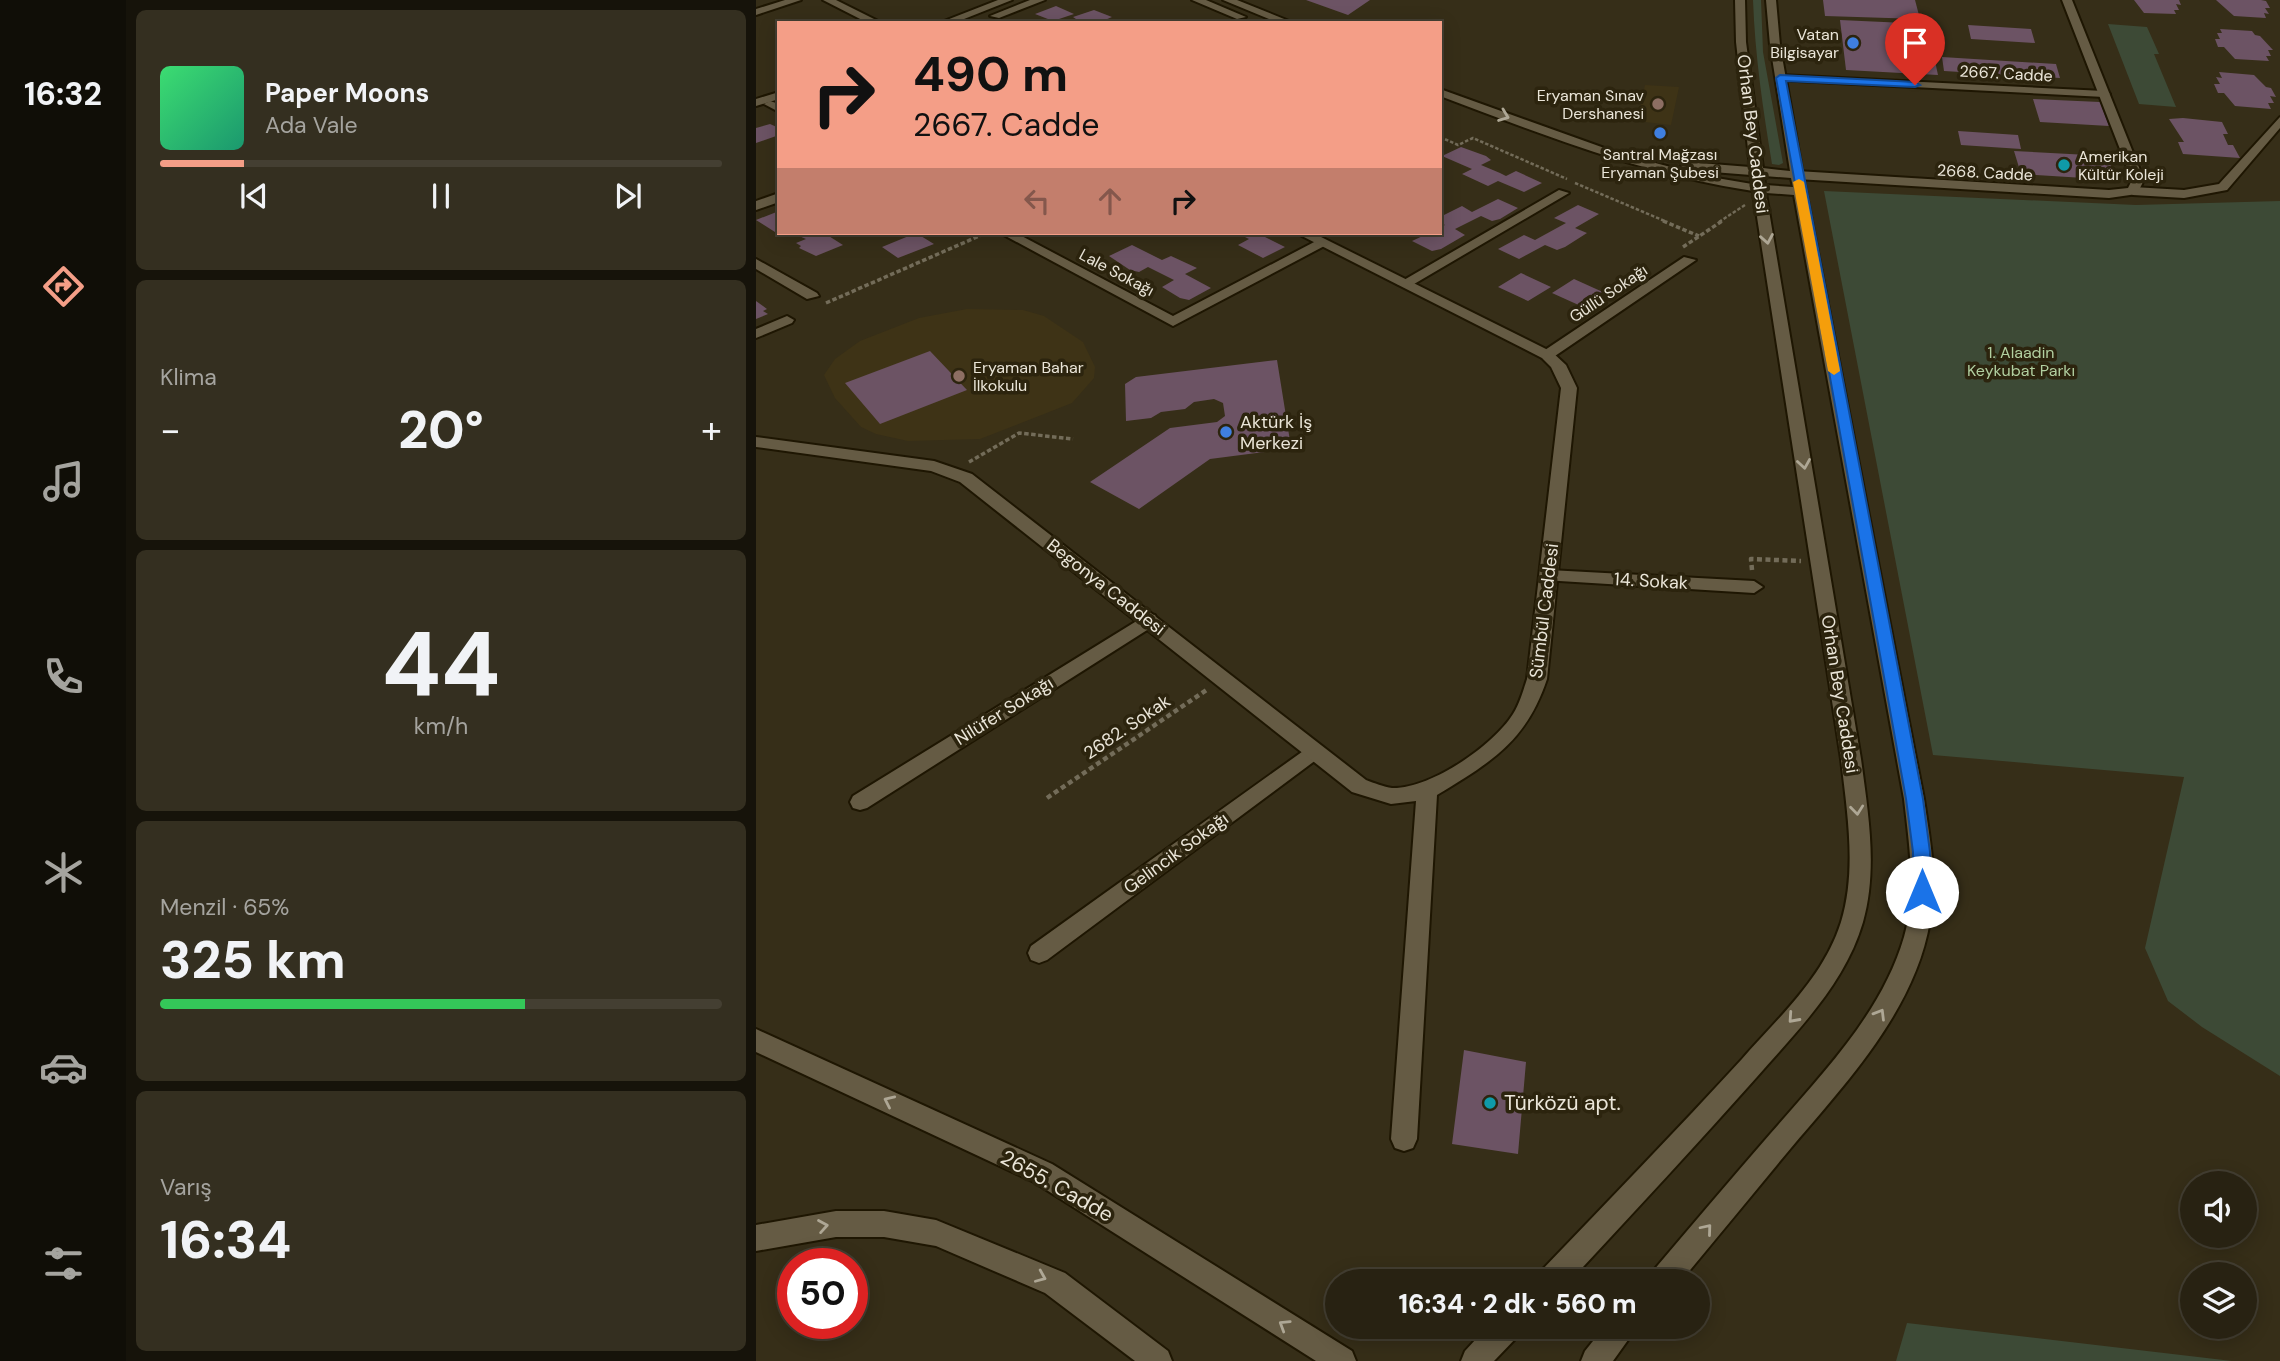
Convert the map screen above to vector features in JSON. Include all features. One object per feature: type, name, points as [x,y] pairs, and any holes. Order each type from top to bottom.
[{"type":"street","points":[[756,12],[796,0]]},
{"type":"street","points":[[828,0],[873,21]]},
{"type":"street","points":[[949,21],[1007,0]]},
{"type":"street","points":[[982,21],[1040,0]]},
{"type":"street","points":[[1196,0],[1252,21]]},
{"type":"street","points":[[1228,0],[1284,21]]},
{"type":"street","name":"Orhan Bey Caddesi","points":[[1561,1269],[1724,1096],[1822,985],[1843,948],[1857,898],[1860,839],[1851,759],[1759,186],[1741,42],[1740,0]]},
{"type":"street","name":"Orhan Bey Caddesi","points":[[1673,1269],[1856,1052],[1902,974],[1917,934],[1922,852],[1914,799],[1780,78],[1771,0]]},
{"type":"street","points":[[2067,0],[2138,180],[2133,191]]},
{"type":"street","name":"2667. Cadde","points":[[1780,78],[2104,94]]},
{"type":"street","points":[[1442,80],[1646,155],[1759,186]]},
{"type":"street","points":[[756,90],[777,83]]},
{"type":"street","points":[[1442,93],[1643,167],[1710,183],[1759,186]]},
{"type":"street","points":[[756,103],[776,102]]},
{"type":"street","name":"2668. Cadde","points":[[1759,186],[1799,183],[2109,194],[2133,191],[2184,194],[2223,187],[2280,121]]},
{"type":"street","points":[[1687,166],[1724,163],[1754,148]]},
{"type":"street","points":[[1404,284],[1563,192]]},
{"type":"street","points":[[756,206],[777,198]]},
{"type":"street","name":"Lale Sokağı","points":[[1011,235],[1173,322],[1322,243]]},
{"type":"street","name":"Sümbül Caddesi","points":[[1307,235],[1547,355],[1558,365],[1569,388],[1537,679],[1524,717],[1497,747],[1427,791]]},
{"type":"street","name":"Güllü Sokağı","points":[[1547,355],[1689,260]]},
{"type":"street","points":[[756,263],[818,300]]},
{"type":"street","points":[[756,334],[787,320]]},
{"type":"street","name":"Begonya Caddesi","points":[[756,442],[953,471],[1359,786],[1374,793],[1391,796],[1427,791]]},
{"type":"street","name":"14. Sokak","points":[[1549,576],[1754,587]]},
{"type":"street","name":"Nilüfer Sokağı","points":[[860,802],[1148,620]]},
{"type":"street","name":"Gelincik Sokağı","points":[[1039,954],[1313,752]]},
{"type":"street","points":[[1404,1139],[1427,791]]},
{"type":"street","name":"2655. Cadde","points":[[756,1040],[1043,1173],[1342,1361]]},
{"type":"street","points":[[756,1238],[836,1224],[884,1224],[936,1233],[1055,1283],[1158,1361]]},
{"type":"street","points":[[1475,1361],[1496,1339]]},
{"type":"street","points":[[1595,1361],[1613,1339]]},
{"type":"path","points":[[1689,260],[1673,254],[1759,186]]},
{"type":"path","points":[[818,300],[981,235]]},
{"type":"path","points":[[953,471],[1019,433],[1073,439]]},
{"type":"path","points":[[1754,587],[1751,559],[1819,562]]},
{"type":"path","name":"2682. Sokak","points":[[1047,797],[1223,679]]},
{"type":"shaded area","name":"Eryaman Sınav Dershanesi","points":[[1645,85],[1679,87],[1671,125],[1637,121]]},
{"type":"shaded area","name":"Eryaman Bahar İlkokulu","points":[[967,309],[1023,310],[1044,316],[1083,342],[1095,367],[1094,378],[1072,403],[980,439],[908,441],[876,434],[861,427],[835,398],[824,375],[835,359],[860,341],[919,318]]},
{"type":"green space","points":[[1753,0],[1761,0],[1763,52],[1783,163],[1779,165],[1772,164],[1758,62]]},
{"type":"green space","points":[[2108,24],[2147,27],[2159,54],[2154,54],[2176,107],[2139,104]]},
{"type":"green space","name":"1. Alaadin Keykubat Parkı","points":[[1824,191],[2136,205],[2280,201],[2280,1076],[2202,1027],[2168,1001],[2145,948],[2184,777],[1933,755]]},
{"type":"green space","points":[[1907,1323],[2232,1361],[1896,1361]]},
{"type":"building","points":[[1306,0],[1370,0],[1348,15]]},
{"type":"building","points":[[1823,0],[1915,0],[1920,19],[1825,16]]},
{"type":"building","points":[[2134,0],[2179,0],[2181,5],[2176,4],[2179,10],[2174,10],[2176,14],[2144,13]]},
{"type":"building","points":[[2216,0],[2266,1],[2270,8],[2265,8],[2269,14],[2264,13],[2266,18],[2234,16]]},
{"type":"building","points":[[1056,6],[1074,14],[1053,21],[1035,14]]},
{"type":"building","points":[[1094,10],[1112,17],[1103,21],[1079,21],[1073,17]]},
{"type":"building","points":[[1840,20],[1927,24],[1938,75],[1846,70]]},
{"type":"building","points":[[1968,25],[2031,29],[2035,43],[1971,39]]},
{"type":"building","points":[[2220,29],[2252,31],[2260,36],[2273,50],[2268,50],[2271,56],[2266,56],[2269,61],[2235,59],[2224,47],[2218,47],[2215,39],[2220,39],[2217,33],[2222,33]]},
{"type":"building","points":[[1942,57],[2056,64],[2060,78],[1944,71]]},
{"type":"building","points":[[2219,72],[2254,75],[2266,87],[2271,88],[2276,97],[2270,96],[2274,103],[2268,103],[2271,109],[2235,106],[2224,93],[2218,93],[2214,84],[2220,84],[2216,77],[2222,78]]},
{"type":"building","points":[[2033,99],[2100,102],[2109,126],[2040,122]]},
{"type":"building","points":[[2169,119],[2222,122],[2228,134],[2223,134],[2228,145],[2233,145],[2240,158],[2183,154],[2178,142],[2184,142]]},
{"type":"building","points":[[770,124],[777,127],[777,136],[756,143],[756,128]]},
{"type":"building","points":[[1958,131],[2018,135],[2021,149],[1961,145]]},
{"type":"building","points":[[1461,147],[1491,160],[1481,165],[1506,176],[1516,171],[1542,183],[1524,192],[1498,181],[1488,186],[1462,174],[1472,169],[1442,156]]},
{"type":"building","name":"Amerikan Kültür Koleji","points":[[2014,151],[2107,156],[2116,180],[2021,174]]},
{"type":"building","points":[[1498,199],[1518,208],[1500,219],[1492,221],[1481,216],[1455,229],[1465,235],[1441,249],[1432,251],[1412,241],[1425,235],[1442,235],[1442,226],[1445,225],[1442,223],[1442,216],[1462,206],[1472,212]]},
{"type":"building","points":[[1578,205],[1599,214],[1575,228],[1587,233],[1565,247],[1557,250],[1545,245],[1519,259],[1498,249],[1524,235],[1535,240],[1566,223],[1554,218]]},
{"type":"building","points":[[777,212],[777,231],[775,232],[756,220]]},
{"type":"building","points":[[797,235],[827,235],[843,245],[816,256],[799,248],[801,246],[796,243],[806,239]]},
{"type":"building","points":[[911,235],[919,235],[934,244],[898,258],[882,247]]},
{"type":"building","points":[[1241,235],[1261,235],[1285,247],[1263,258],[1238,245],[1249,239]]},
{"type":"building","points":[[1132,245],[1162,260],[1171,256],[1197,268],[1185,274],[1211,288],[1189,300],[1180,298],[1162,287],[1174,280],[1148,267],[1139,272],[1130,270],[1109,256]]},
{"type":"building","points":[[1521,273],[1551,287],[1528,301],[1498,287]]},
{"type":"building","points":[[1574,279],[1605,293],[1583,307],[1552,293]]},
{"type":"building","points":[[756,301],[767,309],[763,311],[768,314],[756,319]]},
{"type":"building","points":[[930,351],[967,390],[880,424],[845,383]]},
{"type":"building","name":"Aktürk İş Merkezi","points":[[1277,360],[1290,441],[1280,450],[1210,459],[1139,509],[1090,482],[1170,428],[1217,422],[1225,416],[1223,403],[1214,399],[1194,402],[1185,409],[1161,412],[1151,418],[1126,421],[1125,384],[1136,377]]},
{"type":"building","name":"Türközü apt.","points":[[1464,1050],[1526,1062],[1518,1154],[1452,1144]]},
{"type":"slow traffic","points":[[1799,182],[1834,371]]},
{"type":"place","name":"Vatan Bilgisayar","points":[[1853,43]]},
{"type":"place","name":"Eryaman Sınav Dershanesi","points":[[1658,104]]},
{"type":"place","name":"Santral Mağzası Eryaman Şubesi","points":[[1660,133]]},
{"type":"place","name":"Amerikan Kültür Koleji","points":[[2064,165]]},
{"type":"place","name":"Eryaman Bahar İlkokulu","points":[[959,376]]},
{"type":"place","name":"Aktürk İş Merkezi","points":[[1226,432]]},
{"type":"place","name":"Türközü apt.","points":[[1490,1103]]},
{"type":"route","points":[[1915,85],[1780,78],[1914,799],[1922,852],[1922,892]]}]
